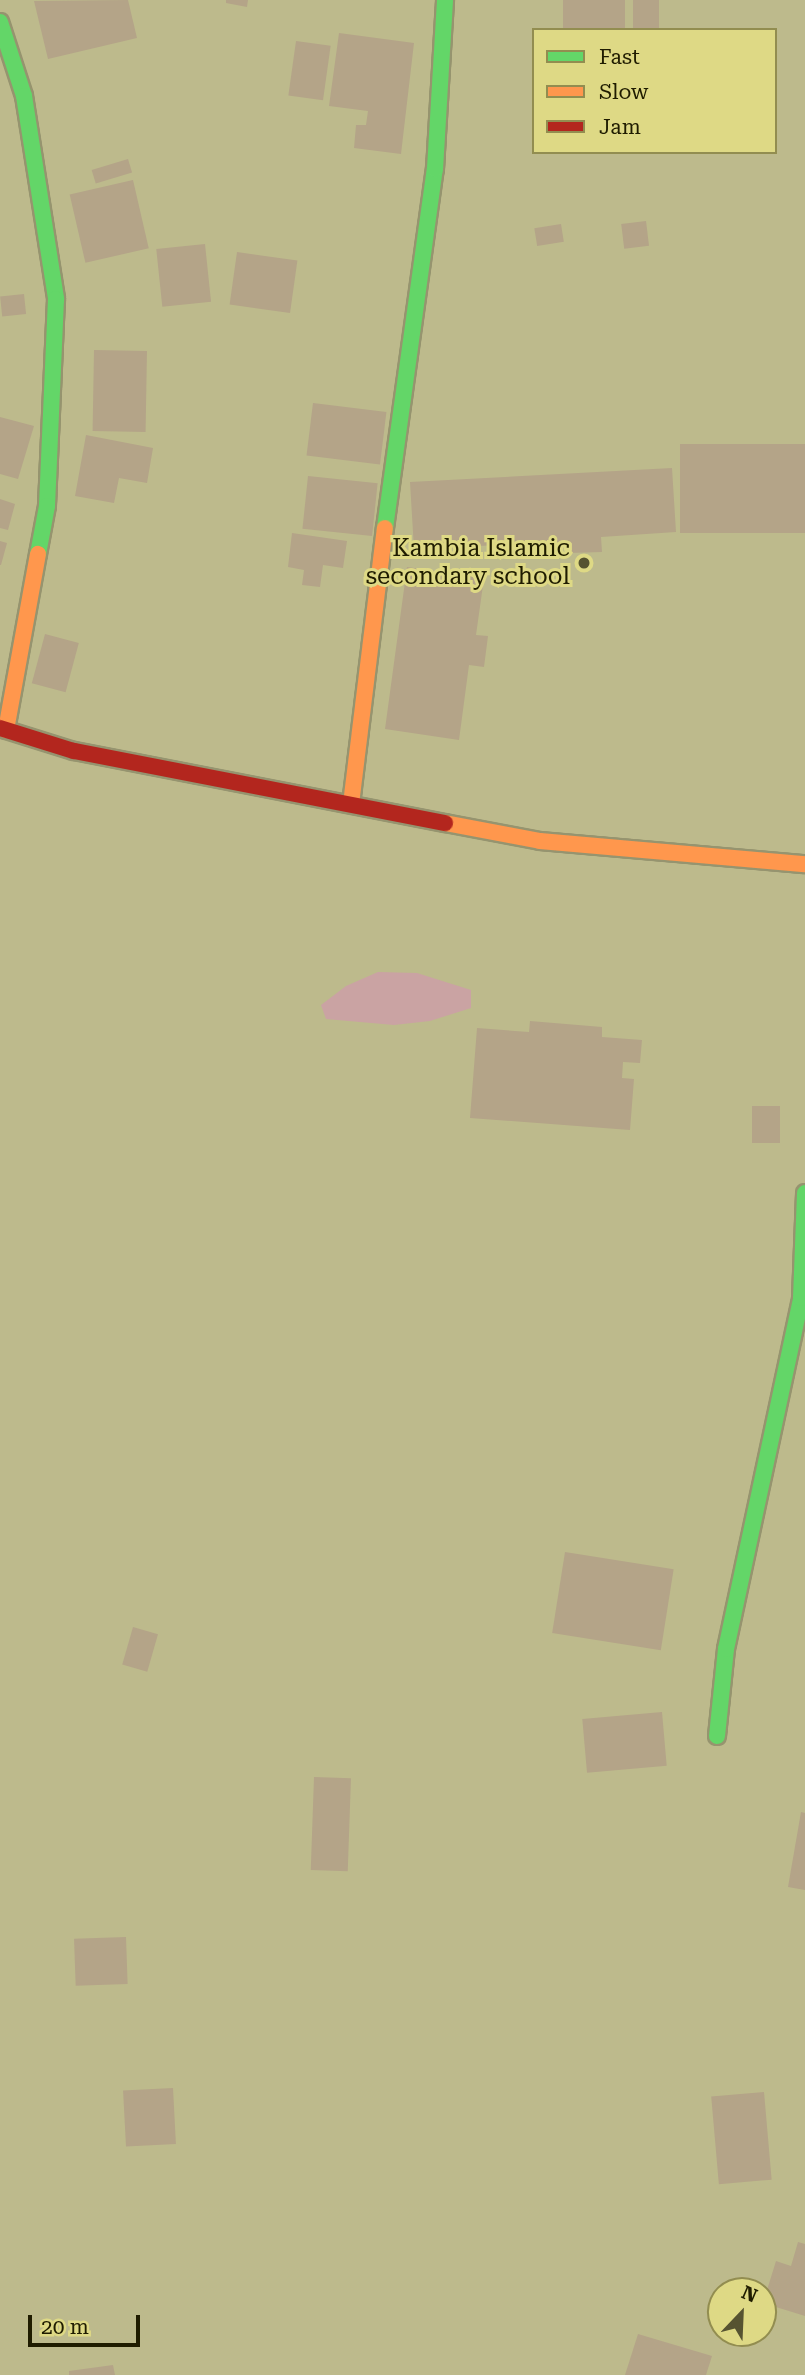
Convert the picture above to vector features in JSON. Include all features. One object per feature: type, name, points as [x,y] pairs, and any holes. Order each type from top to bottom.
[{"type":"street","points":[[351,804],[370,634],[435,169],[445,0]]},
{"type":"street","points":[[0,22],[24,96],[56,299],[47,506],[3,729],[74,751],[540,841],[805,864]]},
{"type":"street","points":[[717,1737],[726,1649],[801,1298],[805,1193]]},
{"type":"shaded area","points":[[378,972],[417,973],[471,990],[471,1008],[430,1021],[394,1025],[326,1019],[321,1005],[346,986]]},
{"type":"building","points":[[128,0],[137,38],[48,59],[34,1]]},
{"type":"building","points":[[226,0],[248,0],[247,7],[226,3]]},
{"type":"building","points":[[563,0],[625,0],[625,28],[563,28]]},
{"type":"building","points":[[633,0],[659,0],[659,28],[633,28]]},
{"type":"building","points":[[339,33],[414,43],[401,154],[354,148],[356,125],[366,125],[368,111],[329,106]]},
{"type":"building","points":[[296,41],[331,46],[323,100],[288,95]]},
{"type":"building","points":[[128,159],[132,172],[96,183],[92,170]]},
{"type":"building","points":[[133,180],[149,248],[85,263],[70,195]]},
{"type":"building","points":[[646,221],[649,246],[624,249],[621,224]]},
{"type":"building","points":[[561,224],[564,242],[537,246],[534,228]]},
{"type":"building","points":[[205,244],[211,302],[162,307],[156,249]]},
{"type":"building","points":[[237,252],[297,260],[290,313],[230,304]]},
{"type":"building","points":[[24,294],[26,314],[2,316],[0,297]]},
{"type":"building","points":[[94,350],[147,351],[146,432],[93,431]]},
{"type":"building","points":[[313,403],[386,412],[380,465],[307,456]]},
{"type":"building","points":[[0,417],[34,426],[18,479],[0,474]]},
{"type":"building","points":[[86,435],[153,448],[147,483],[119,478],[114,503],[75,496]]},
{"type":"building","points":[[680,444],[805,444],[805,533],[680,533]]},
{"type":"building","points":[[672,468],[676,532],[601,537],[602,552],[567,553],[566,542],[414,549],[410,482]]},
{"type":"building","points":[[308,476],[378,483],[372,536],[302,529]]},
{"type":"building","points":[[0,499],[15,504],[8,530],[0,528]]},
{"type":"building","points":[[292,533],[347,541],[343,568],[323,565],[320,587],[302,585],[304,570],[288,567]]},
{"type":"building","points":[[0,541],[7,543],[1,565],[0,565]]},
{"type":"building","points":[[407,567],[484,578],[476,635],[488,636],[484,667],[469,665],[459,740],[385,729]]},
{"type":"building","points":[[45,634],[79,643],[66,692],[32,683]]},
{"type":"building","points":[[530,1021],[602,1027],[602,1037],[642,1040],[640,1063],[623,1062],[622,1078],[634,1079],[630,1130],[470,1118],[477,1028],[529,1032]]},
{"type":"building","points":[[752,1106],[780,1106],[780,1143],[752,1143]]},
{"type":"building","points":[[565,1552],[674,1569],[661,1650],[552,1633]]},
{"type":"building","points":[[133,1627],[158,1634],[147,1672],[122,1664]]},
{"type":"building","points":[[662,1712],[667,1766],[587,1773],[582,1719]]},
{"type":"building","points":[[314,1777],[351,1778],[348,1871],[311,1870]]},
{"type":"building","points":[[801,1812],[805,1813],[805,1890],[788,1887]]},
{"type":"building","points":[[126,1937],[128,1984],[76,1986],[74,1939]]},
{"type":"building","points":[[173,2088],[176,2144],[126,2147],[123,2091]]},
{"type":"building","points":[[764,2092],[772,2180],[719,2184],[711,2097]]},
{"type":"building","points":[[798,2242],[805,2244],[805,2316],[777,2307],[777,2277],[771,2277],[776,2261],[791,2266]]},
{"type":"building","points":[[638,2334],[712,2356],[706,2375],[625,2375]]},
{"type":"building","points":[[113,2365],[115,2375],[69,2375],[69,2371]]},
{"type":"traffic: fast","points":[[385,528],[435,169],[445,0]]},
{"type":"traffic: fast","points":[[0,22],[24,96],[56,299],[47,506],[38,554]]},
{"type":"traffic: fast","points":[[717,1736],[726,1649],[801,1298],[805,1193]]},
{"type":"traffic: slow","points":[[351,804],[385,528]]},
{"type":"traffic: slow","points":[[6,730],[38,554]]},
{"type":"traffic: slow","points":[[445,823],[540,841],[805,864]]},
{"type":"traffic: jam","points":[[0,728],[74,751],[445,823]]},
{"type":"place","name":"Kambia Islamic secondary school","points":[[584,563]]}]
